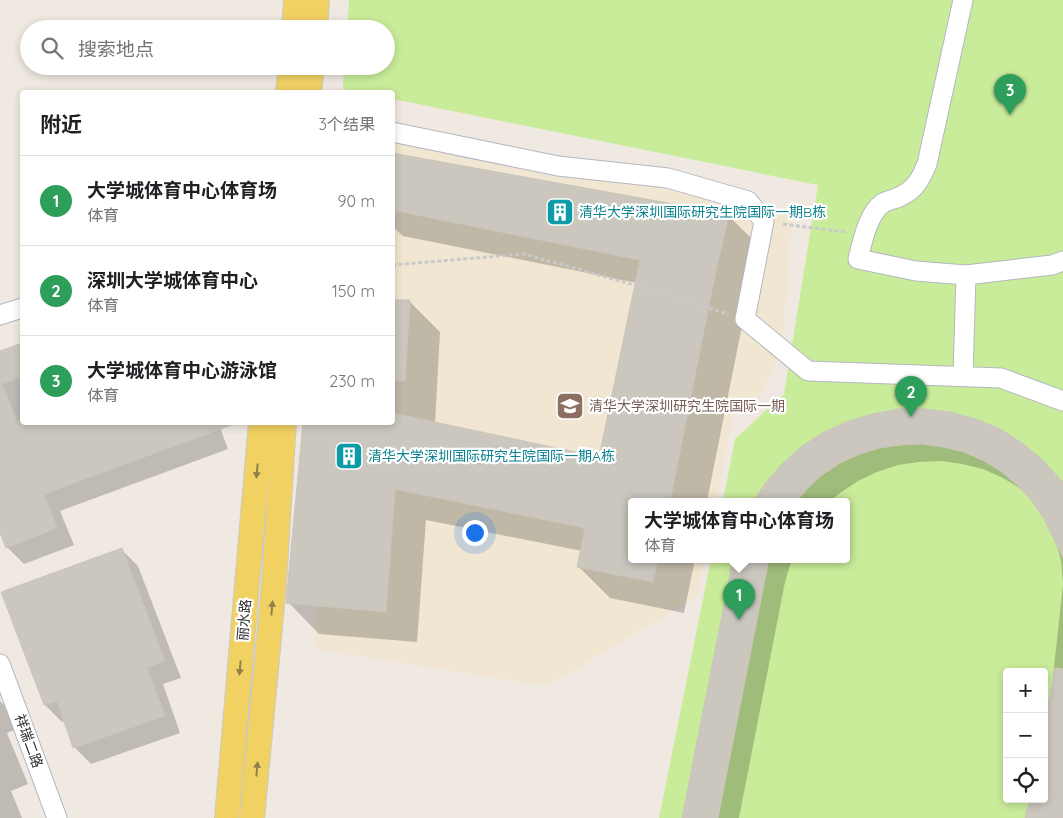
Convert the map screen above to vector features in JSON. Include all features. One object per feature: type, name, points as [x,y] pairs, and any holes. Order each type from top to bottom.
[{"type":"main road","points":[[295,20],[296,0]]},
{"type":"main road","points":[[316,20],[317,0]]},
{"type":"main road","points":[[288,90],[289,75]]},
{"type":"main road","points":[[309,90],[311,75]]},
{"type":"main road","name":"丽水路","points":[[227,818],[261,425]]},
{"type":"main road","name":"丽水路","points":[[252,818],[274,584],[284,425]]},
{"type":"street","points":[[963,0],[928,164],[918,184],[903,196],[882,204],[872,217],[864,235],[858,259],[916,270],[966,275],[1052,265],[1063,261]]},
{"type":"street","points":[[395,133],[558,166],[668,178],[748,201],[764,221],[745,319],[808,371],[1001,378],[1063,401]]},
{"type":"street","points":[[963,376],[966,275]]},
{"type":"street","points":[[0,315],[20,309]]},
{"type":"street","name":"祥瑞二路","points":[[0,664],[57,818]]},
{"type":"path","points":[[764,221],[864,235]]},
{"type":"path","points":[[395,265],[524,254],[666,294],[745,319]]},
{"type":"shaded area","name":"清华大学深圳研究生院国际一期","points":[[395,132],[792,216],[782,350],[760,397],[733,414],[717,498],[628,498],[628,563],[703,563],[697,596],[547,686],[314,649],[332,425],[395,425]]},
{"type":"green space","points":[[349,0],[1063,0],[1063,818],[659,818],[710,563],[850,563],[850,498],[724,498],[735,439],[784,394],[818,185],[395,99],[395,90],[343,89],[344,75],[395,75],[395,20],[348,20]]},
{"type":"building","points":[[395,154],[729,214],[671,498],[628,498],[628,563],[657,563],[653,582],[577,567],[585,528],[395,489],[386,612],[286,603],[303,425],[395,425],[395,414],[599,457],[640,260],[395,211]]},
{"type":"building","points":[[395,300],[410,300],[405,381],[395,380]]},
{"type":"building","points":[[20,344],[20,378],[2,384],[17,422],[20,422],[20,425],[231,425],[44,494],[57,528],[6,548],[0,533],[0,351]]},
{"type":"building","points":[[898,409],[950,412],[976,419],[1000,429],[1022,443],[1043,460],[1063,483],[1063,558],[1044,519],[1032,501],[1018,486],[1002,472],[984,461],[964,452],[943,447],[922,444],[880,448],[840,463],[822,475],[800,498],[756,498],[781,465],[801,447],[822,433],[846,422]]},
{"type":"building","points":[[122,548],[165,661],[147,668],[165,716],[73,748],[57,701],[44,705],[1,592]]},
{"type":"building","points":[[732,563],[768,563],[718,818],[682,818]]},
{"type":"building","points":[[1055,668],[1063,669],[1063,818],[1025,818],[1029,803],[1048,803],[1048,706]]},
{"type":"place","name":"大学城体育中心游泳馆","points":[[1010,115]]},
{"type":"place","name":"清华大学深圳国际研究生院国际一期B栋","points":[[560,212]]},
{"type":"place","name":"清华大学深圳研究生院国际一期","points":[[570,406]]},
{"type":"place","name":"深圳大学城体育中心","points":[[911,417]]},
{"type":"place","name":"清华大学深圳国际研究生院国际一期A栋","points":[[349,456]]},
{"type":"place","name":"大学城体育中心体育场","points":[[739,620]]}]
